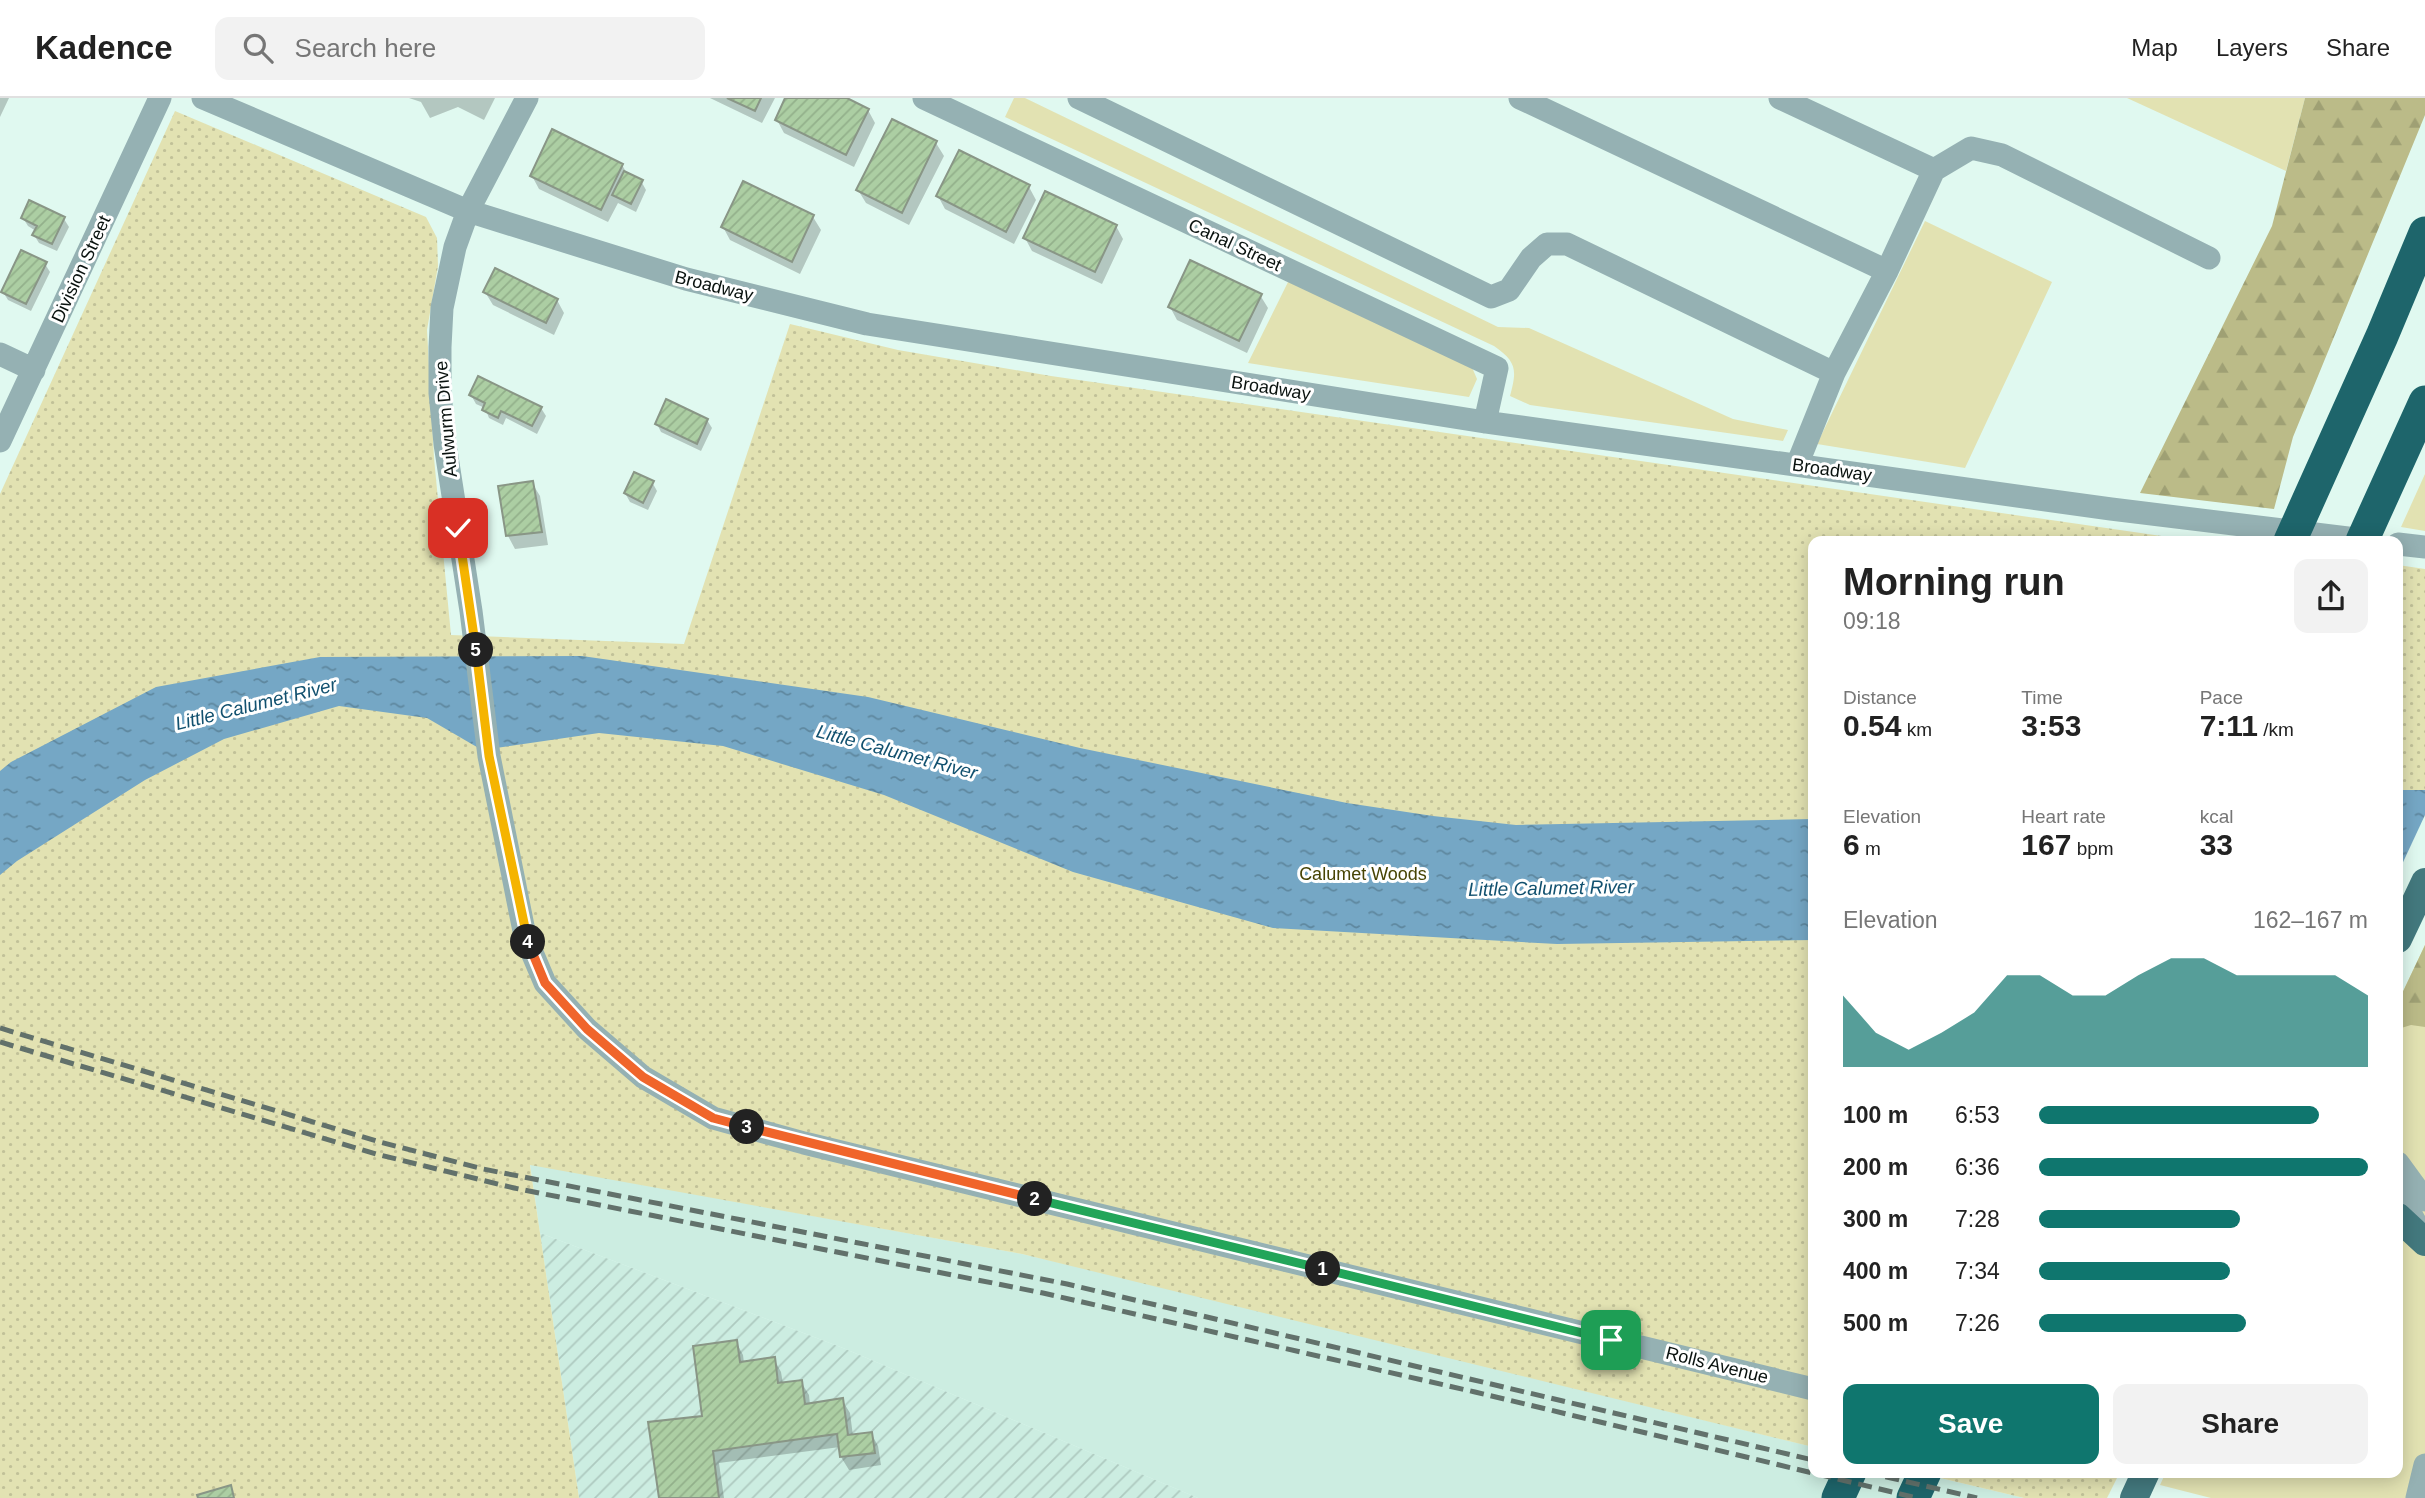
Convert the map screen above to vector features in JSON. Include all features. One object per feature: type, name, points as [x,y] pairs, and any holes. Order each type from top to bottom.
[{"type":"highway","points":[[2292,536],[2330,456],[2425,233]]},
{"type":"highway","points":[[2364,536],[2425,402]]},
{"type":"highway","points":[[1838,1498],[1847,1478]]},
{"type":"highway","points":[[1913,1498],[1922,1478]]},
{"type":"main road","points":[[2403,928],[2425,882]]},
{"type":"main road","points":[[2403,1221],[2425,1241]]},
{"type":"main road","points":[[2134,1498],[2143,1478]]},
{"type":"street","name":"Division Street","points":[[0,441],[160,98]]},
{"type":"street","name":"Broadway","points":[[203,98],[468,211],[686,279],[867,324],[1485,422],[2162,516],[2330,536]]},
{"type":"street","name":"Aulwurm Drive","points":[[489,756],[471,611],[445,444],[440,393],[442,308],[455,247],[468,211],[527,98]]},
{"type":"street","name":"Canal Street","points":[[924,98],[1497,368],[1485,422]]},
{"type":"street","points":[[1079,98],[1491,297],[1509,290],[1531,258],[1547,244],[1567,244],[1834,373]]},
{"type":"street","points":[[1520,98],[1887,271]]},
{"type":"street","points":[[1780,98],[1934,170]]},
{"type":"street","points":[[1797,465],[1834,373],[1887,271],[1934,170],[1971,148],[2002,155],[2209,258]]},
{"type":"street","points":[[0,354],[34,370]]},
{"type":"street","points":[[2403,545],[2425,547]]},
{"type":"street","name":"Rolls Avenue","points":[[489,756],[525,936],[545,983],[587,1029],[643,1077],[713,1118],[804,1143],[1808,1388]]},
{"type":"street","points":[[2403,1170],[2425,1200]]},
{"type":"street","points":[[2403,1200],[2425,1241]]},
{"type":"street","points":[[2417,1498],[2425,1465]]},
{"type":"shaded area","points":[[530,1164],[1022,1254],[1156,1285],[1808,1446],[1808,1478],[1940,1478],[2024,1498],[1198,1498],[843,1348],[540,1233]]},
{"type":"shaded area","points":[[540,1233],[843,1348],[1198,1498],[579,1498]]},
{"type":"green space","points":[[1014,98],[1025,98],[1498,327],[1529,328],[1733,419],[1788,430],[1783,441],[1530,405],[1510,396],[1514,379],[1513,367],[1507,357],[1494,346],[1005,117]]},
{"type":"green space","points":[[2127,98],[2305,98],[2286,171]]},
{"type":"green space","points":[[2305,98],[2425,98],[2425,115],[2293,437],[2274,509],[2140,493],[2272,226]]},
{"type":"green space","name":"Calumet Woods","points":[[175,111],[426,217],[437,238],[438,266],[427,330],[434,458],[451,635],[684,644],[790,324],[898,350],[1051,376],[2161,536],[1808,536],[1808,1446],[1022,1254],[530,1165],[579,1498],[0,1498],[0,494]]},
{"type":"green space","points":[[1925,221],[2052,282],[1965,468],[1817,444]]},
{"type":"green space","points":[[1289,280],[1471,365],[1477,379],[1469,397],[1248,363]]},
{"type":"green space","points":[[2425,474],[2425,531],[2401,527]]},
{"type":"green space","points":[[2403,566],[2425,569],[2425,815],[2403,862]]},
{"type":"green space","points":[[2425,945],[2425,1498],[2211,1498],[2160,1485],[2163,1478],[2403,1478],[2403,991]]},
{"type":"green space","points":[[2425,945],[2425,1027],[2411,1025],[2403,1027],[2403,991]]},
{"type":"green space","points":[[1940,1478],[2117,1478],[2107,1498],[2024,1498]]},
{"type":"water","name":"Little Calumet River","points":[[582,656],[868,697],[1080,748],[1347,803],[1433,816],[1516,825],[1808,819],[1808,940],[1557,944],[1273,928],[1073,872],[884,795],[723,746],[599,733],[482,750],[427,718],[339,706],[224,739],[145,780],[17,861],[0,875],[0,771],[11,762],[156,687],[320,657]]},
{"type":"water","points":[[2403,790],[2425,790],[2425,929],[2403,927]]},
{"type":"pier","points":[[2425,815],[2425,932],[2403,930],[2403,862]]},
{"type":"building","points":[[727,98],[761,98],[755,111]]},
{"type":"building","points":[[785,98],[847,98],[869,109],[846,155],[775,120]]},
{"type":"building","points":[[892,119],[937,141],[902,213],[856,190]]},
{"type":"building","points":[[552,129],[623,164],[601,210],[530,176]]},
{"type":"building","points":[[959,150],[1030,185],[1006,232],[936,196]]},
{"type":"building","points":[[624,171],[643,180],[631,204],[612,195]]},
{"type":"building","points":[[743,181],[814,215],[792,262],[721,227]]},
{"type":"building","points":[[1045,191],[1117,225],[1095,272],[1023,238]]},
{"type":"building","points":[[29,200],[65,217],[52,244],[32,235],[37,226],[21,218]]},
{"type":"building","points":[[21,250],[47,262],[26,304],[1,292]]},
{"type":"building","points":[[1190,260],[1262,294],[1239,341],[1168,307]]},
{"type":"building","points":[[495,268],[558,299],[546,323],[483,292]]},
{"type":"building","points":[[478,376],[542,407],[532,426],[501,411],[498,418],[482,410],[485,403],[469,395]]},
{"type":"building","points":[[666,399],[708,419],[697,444],[655,424]]},
{"type":"building","points":[[634,472],[654,481],[643,503],[624,493]]},
{"type":"building","points":[[533,481],[542,532],[506,536],[498,486]]},
{"type":"building","points":[[737,1340],[740,1362],[775,1357],[778,1383],[802,1380],[805,1404],[843,1398],[848,1435],[872,1432],[875,1453],[840,1457],[837,1434],[713,1451],[719,1498],[659,1498],[648,1422],[702,1416],[693,1346]]},
{"type":"building","points":[[231,1485],[234,1498],[198,1498],[197,1495]]},
{"type":"railway","points":[[0,1028],[380,1142],[483,1169],[1067,1284],[1808,1459]]},
{"type":"railway","points":[[0,1042],[376,1154],[514,1188],[1043,1293],[1808,1472]]},
{"type":"railway","points":[[1834,1478],[1917,1498]]},
{"type":"railway","points":[[1891,1478],[1977,1498]]},
{"type":"route","points":[[458,528],[489,756],[525,936],[545,983],[587,1029],[643,1077],[713,1118],[804,1143],[1611,1340]]}]
